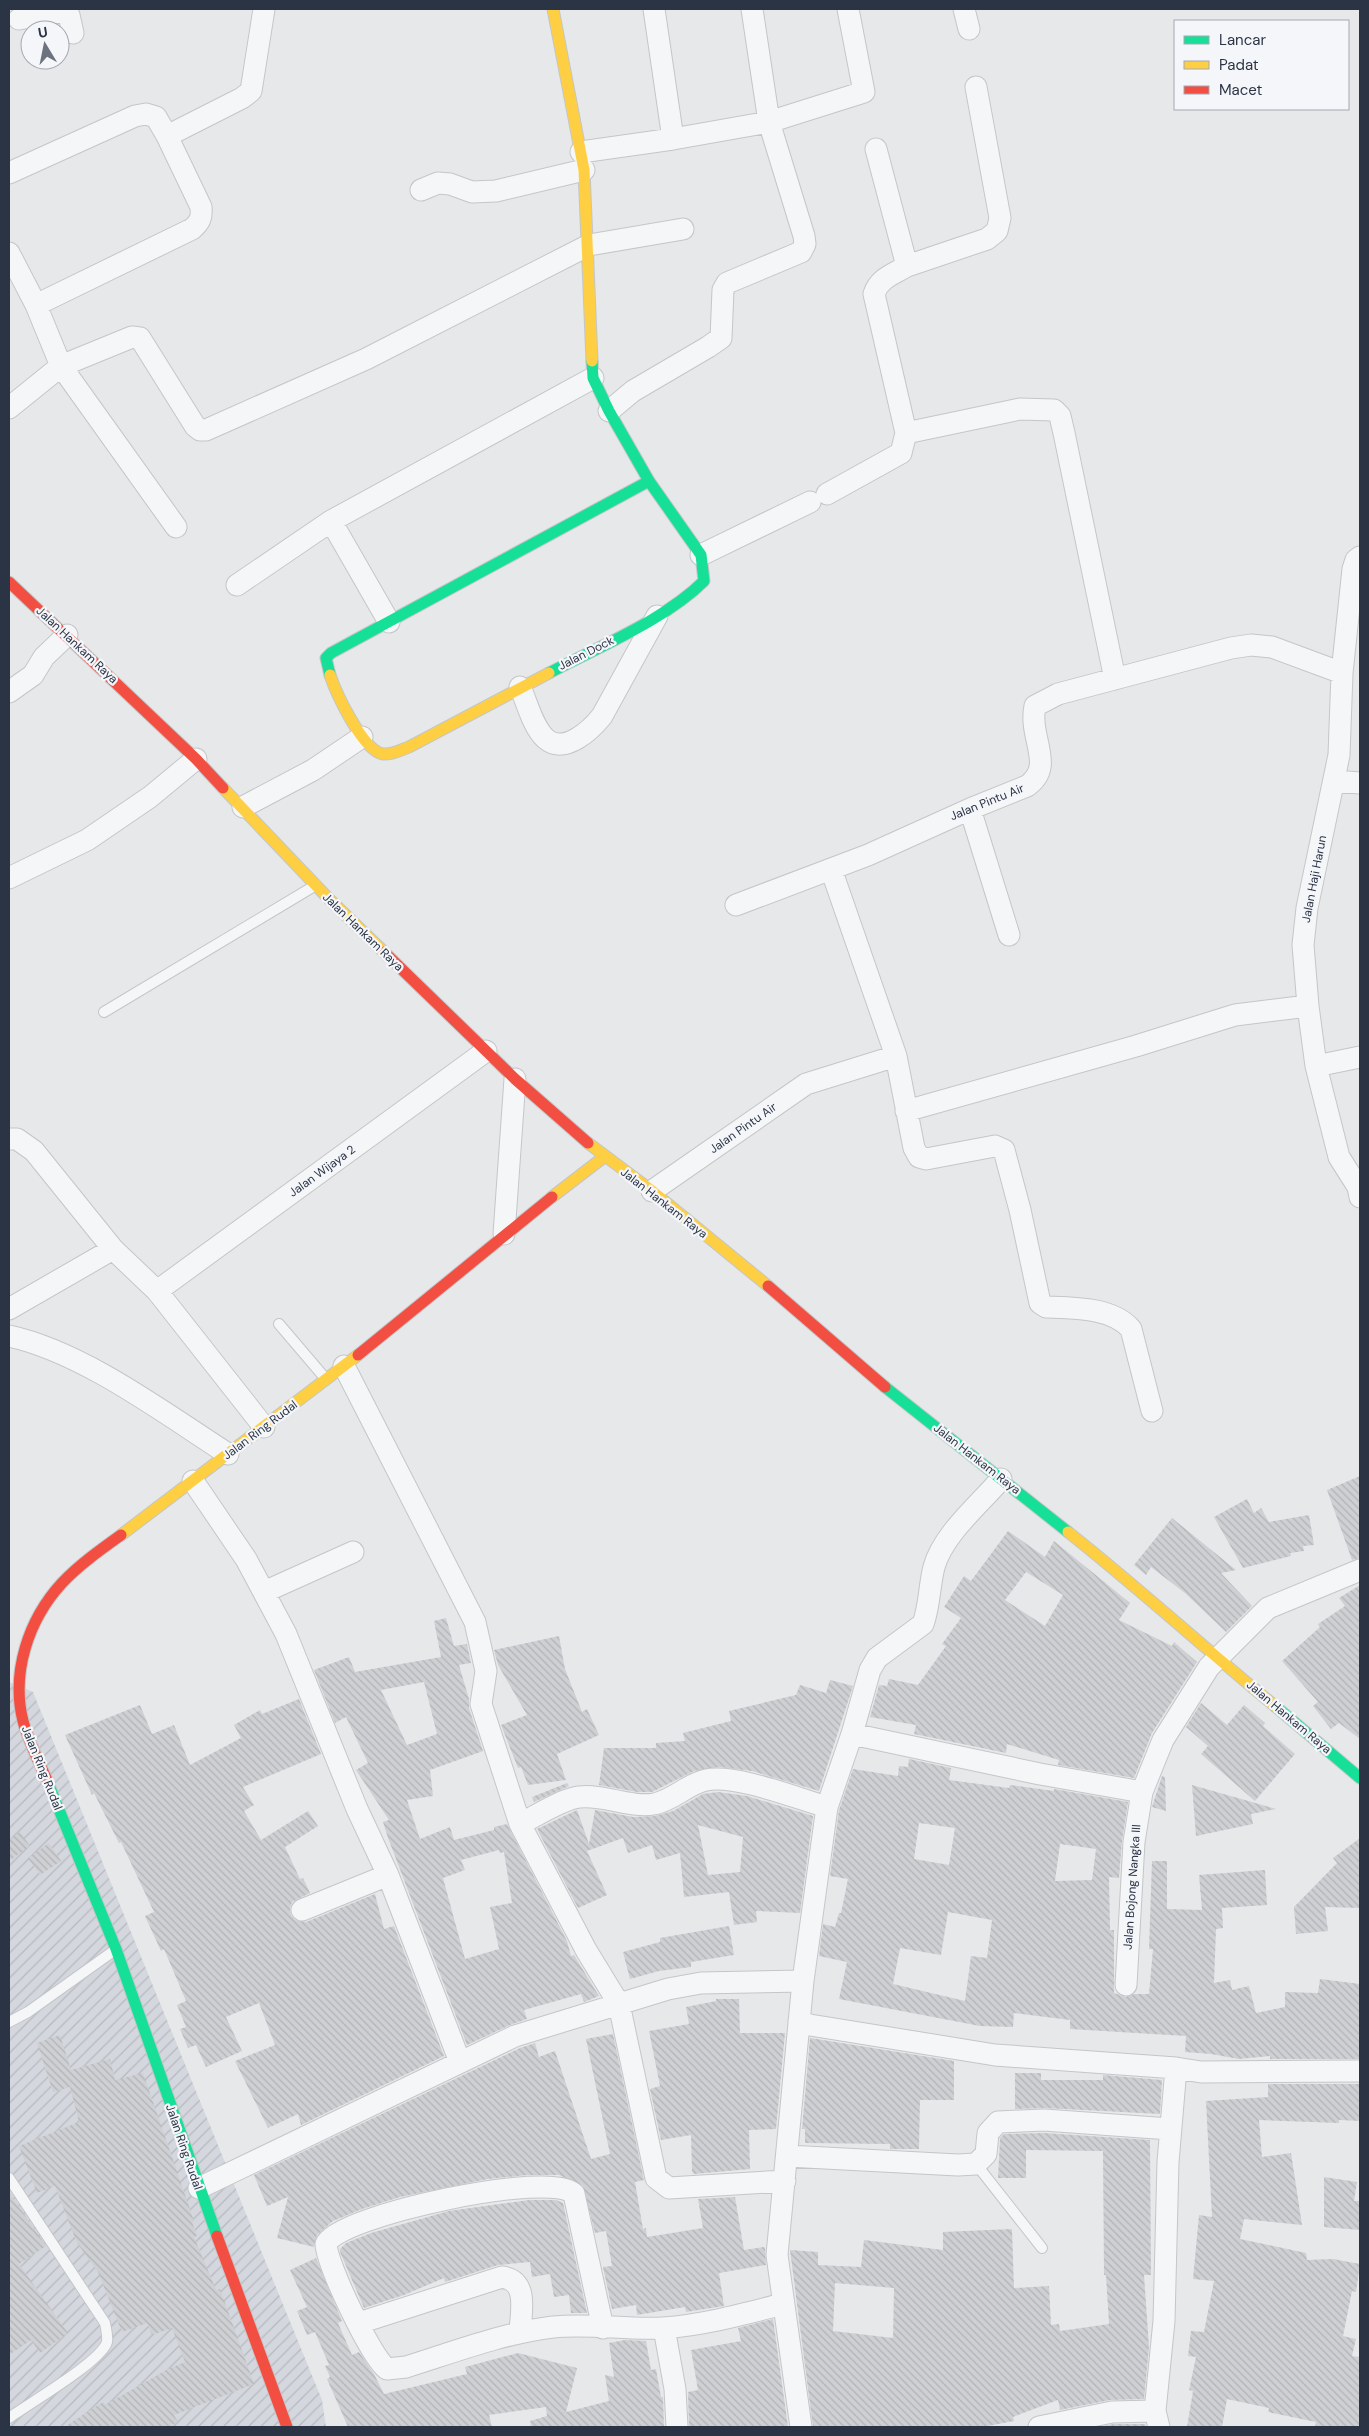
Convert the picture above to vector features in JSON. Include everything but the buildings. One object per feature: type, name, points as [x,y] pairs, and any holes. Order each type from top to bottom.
[{"type":"street","points":[[167,136],[252,91],[257,68],[264,9]]},
{"type":"street","points":[[237,585],[331,521],[593,378],[589,245],[582,161],[553,9]]},
{"type":"street","points":[[654,9],[673,139]]},
{"type":"street","points":[[609,411],[633,391],[721,338],[723,290],[727,283],[801,252],[804,249],[804,236],[769,122],[752,9]]},
{"type":"street","points":[[421,190],[438,183],[450,184],[472,192],[496,191],[582,161],[673,139],[769,122],[864,92],[848,9]]},
{"type":"street","points":[[964,9],[969,29]]},
{"type":"street","points":[[15,18],[63,11],[69,15],[73,33]]},
{"type":"street","points":[[701,555],[818,498],[901,453],[906,433],[874,294],[876,285],[883,279],[907,266],[988,239],[997,231],[1000,218],[976,87]]},
{"type":"street","points":[[9,173],[135,116],[146,114],[156,117],[167,136],[200,207],[202,217],[192,230],[36,304]]},
{"type":"street","points":[[876,149],[907,266]]},
{"type":"street","points":[[9,408],[61,366],[132,337],[140,338],[195,426],[200,430],[206,430],[366,358],[589,245],[683,229]]},
{"type":"street","points":[[9,253],[36,304],[61,366],[176,527]]},
{"type":"street","name":"Jalan Dock","points":[[353,742],[378,752],[392,754],[657,616],[702,584],[704,577],[701,555],[649,481],[609,411],[593,378]]},
{"type":"street","points":[[906,433],[1020,409],[1049,409],[1054,410],[1060,416],[1084,523],[1115,679]]},
{"type":"street","points":[[243,807],[313,770],[353,742],[342,703],[328,669],[326,658],[331,653],[649,481]]},
{"type":"street","points":[[331,521],[389,622]]},
{"type":"street","name":"Jalan Haji Harun","points":[[1360,557],[1356,560],[1353,569],[1342,673],[1339,755],[1307,908],[1303,945],[1308,1006],[1316,1066],[1339,1157],[1358,1187],[1360,1197]]},
{"type":"street","name":"Jalan Hankam Raya","points":[[9,582],[196,759],[316,885],[515,1079],[604,1157],[652,1191],[780,1296],[895,1396],[1120,1573],[1217,1659],[1360,1778]]},
{"type":"street","points":[[520,687],[545,739],[553,744],[579,738],[593,728],[602,716],[657,616]]},
{"type":"street","points":[[9,692],[33,675],[44,657],[67,635]]},
{"type":"street","name":"Jalan Pintu Air","points":[[736,905],[831,869],[1027,786],[1040,774],[1042,766],[1034,731],[1036,706],[1058,694],[1231,648],[1251,646],[1272,647],[1342,673]]},
{"type":"street","points":[[9,878],[87,840],[150,797],[196,759]]},
{"type":"street","points":[[1334,781],[1360,783]]},
{"type":"street","points":[[970,809],[1008,935]]},
{"type":"street","points":[[831,869],[896,1056],[914,1148],[919,1157],[926,1159],[994,1146],[1004,1150],[1020,1210],[1040,1304],[1046,1307],[1069,1308],[1112,1315],[1125,1322],[1131,1329],[1152,1411]]},
{"type":"street","points":[[906,1111],[1136,1046],[1236,1015],[1308,1006]]},
{"type":"street","name":"Jalan Wijaya 2","points":[[157,1291],[486,1051]]},
{"type":"street","name":"Jalan Pintu Air","points":[[652,1191],[806,1084],[896,1056]]},
{"type":"street","points":[[1316,1066],[1360,1057]]},
{"type":"street","points":[[504,1234],[515,1079]]},
{"type":"street","points":[[9,1139],[17,1139],[34,1151],[113,1249],[157,1291],[264,1427]]},
{"type":"street","name":"Jalan Ring Rudal","points":[[287,2427],[198,2188],[116,1949],[23,1722],[18,1687],[24,1647],[60,1584],[86,1561],[344,1366],[504,1234],[604,1157]]},
{"type":"street","points":[[9,1309],[113,1249]]},
{"type":"street","points":[[9,1336],[34,1342],[104,1377],[228,1454]]},
{"type":"street","points":[[344,1366],[475,1622],[486,1671],[481,1704],[520,1824],[586,1950],[619,2004],[653,2171],[661,2184],[668,2188],[785,2181]]},
{"type":"street","points":[[801,2427],[777,2255],[799,2021],[827,1807],[852,1734],[870,1670],[877,1658],[923,1624],[934,1566],[941,1550],[949,1537],[1001,1479]]},
{"type":"street","points":[[193,1481],[246,1560],[286,1634],[357,1809],[388,1876],[460,2062]]},
{"type":"street","points":[[264,1592],[352,1552]]},
{"type":"street","points":[[1217,1659],[1268,1608],[1360,1570]]},
{"type":"street","name":"Jalan Bojong Nangka III","points":[[1126,1985],[1134,1842],[1142,1792],[1163,1740],[1209,1667],[1217,1659]]},
{"type":"street","points":[[852,1734],[1040,1774],[1142,1792]]},
{"type":"street","points":[[520,1824],[576,1798],[654,1804],[668,1799],[696,1783],[718,1779],[749,1784],[827,1807]]},
{"type":"street","points":[[302,1910],[388,1876]]},
{"type":"street","points":[[198,2188],[514,2036],[668,1989],[701,1983],[804,1981]]},
{"type":"street","points":[[799,2021],[810,2025],[995,2055],[1176,2068],[1201,2072],[1360,2071]]},
{"type":"street","points":[[1039,2427],[1112,2412],[1157,2419],[1164,2321],[1170,2129],[1176,2068]]},
{"type":"street","points":[[787,2156],[958,2165],[976,2164],[986,2154],[988,2133],[993,2126],[1007,2120],[1044,2120],[1170,2129]]},
{"type":"street","points":[[603,2328],[574,2194],[565,2188],[547,2186],[465,2194],[397,2212],[334,2234],[328,2240],[327,2250],[334,2270],[376,2357],[387,2369],[406,2367],[520,2332],[575,2325],[603,2328],[664,2328],[732,2317],[783,2304]]},
{"type":"street","points":[[359,2323],[502,2277],[510,2278],[517,2284],[522,2294],[520,2332]]},
{"type":"street","points":[[664,2328],[675,2389],[677,2427]]},
{"type":"lane","points":[[104,1012],[316,885]]},
{"type":"lane","points":[[279,1324],[326,1379]]},
{"type":"lane","points":[[9,2022],[28,2012],[116,1949]]},
{"type":"lane","points":[[976,2164],[1042,2248]]},
{"type":"lane","points":[[9,2178],[105,2323],[107,2342],[96,2359],[9,2418]]},
{"type":"shaded area","points":[[9,1682],[33,1692],[322,2400],[326,2427],[9,2427]]},
{"type":"traffic: fast","points":[[549,673],[651,620],[688,595],[704,581],[701,555],[649,481],[609,411],[593,378],[592,361]]},
{"type":"traffic: fast","points":[[330,675],[326,658],[331,653],[649,481]]},
{"type":"traffic: fast","points":[[885,1387],[1068,1532]]},
{"type":"traffic: fast","points":[[1275,1706],[1360,1778]]},
{"type":"traffic: fast","points":[[46,1778],[116,1949],[217,2236]]},
{"type":"traffic: slow","points":[[553,9],[584,170],[592,361]]},
{"type":"traffic: slow","points":[[330,675],[344,707],[359,732],[375,750],[386,754],[409,747],[549,673]]},
{"type":"traffic: slow","points":[[223,788],[328,898],[384,952]]},
{"type":"traffic: slow","points":[[588,1143],[652,1191],[768,1286]]},
{"type":"traffic: slow","points":[[552,1197],[604,1157]]},
{"type":"traffic: slow","points":[[121,1535],[358,1355]]},
{"type":"traffic: slow","points":[[1068,1532],[1275,1706]]},
{"type":"traffic: jam","points":[[9,582],[196,759],[223,788]]},
{"type":"traffic: jam","points":[[384,952],[515,1079],[588,1143]]},
{"type":"traffic: jam","points":[[358,1355],[552,1197]]},
{"type":"traffic: jam","points":[[768,1286],[885,1387]]},
{"type":"traffic: jam","points":[[46,1778],[33,1750],[23,1721],[20,1703],[19,1684],[25,1648],[40,1613],[62,1583],[121,1535]]},
{"type":"traffic: jam","points":[[217,2236],[287,2427]]}]
